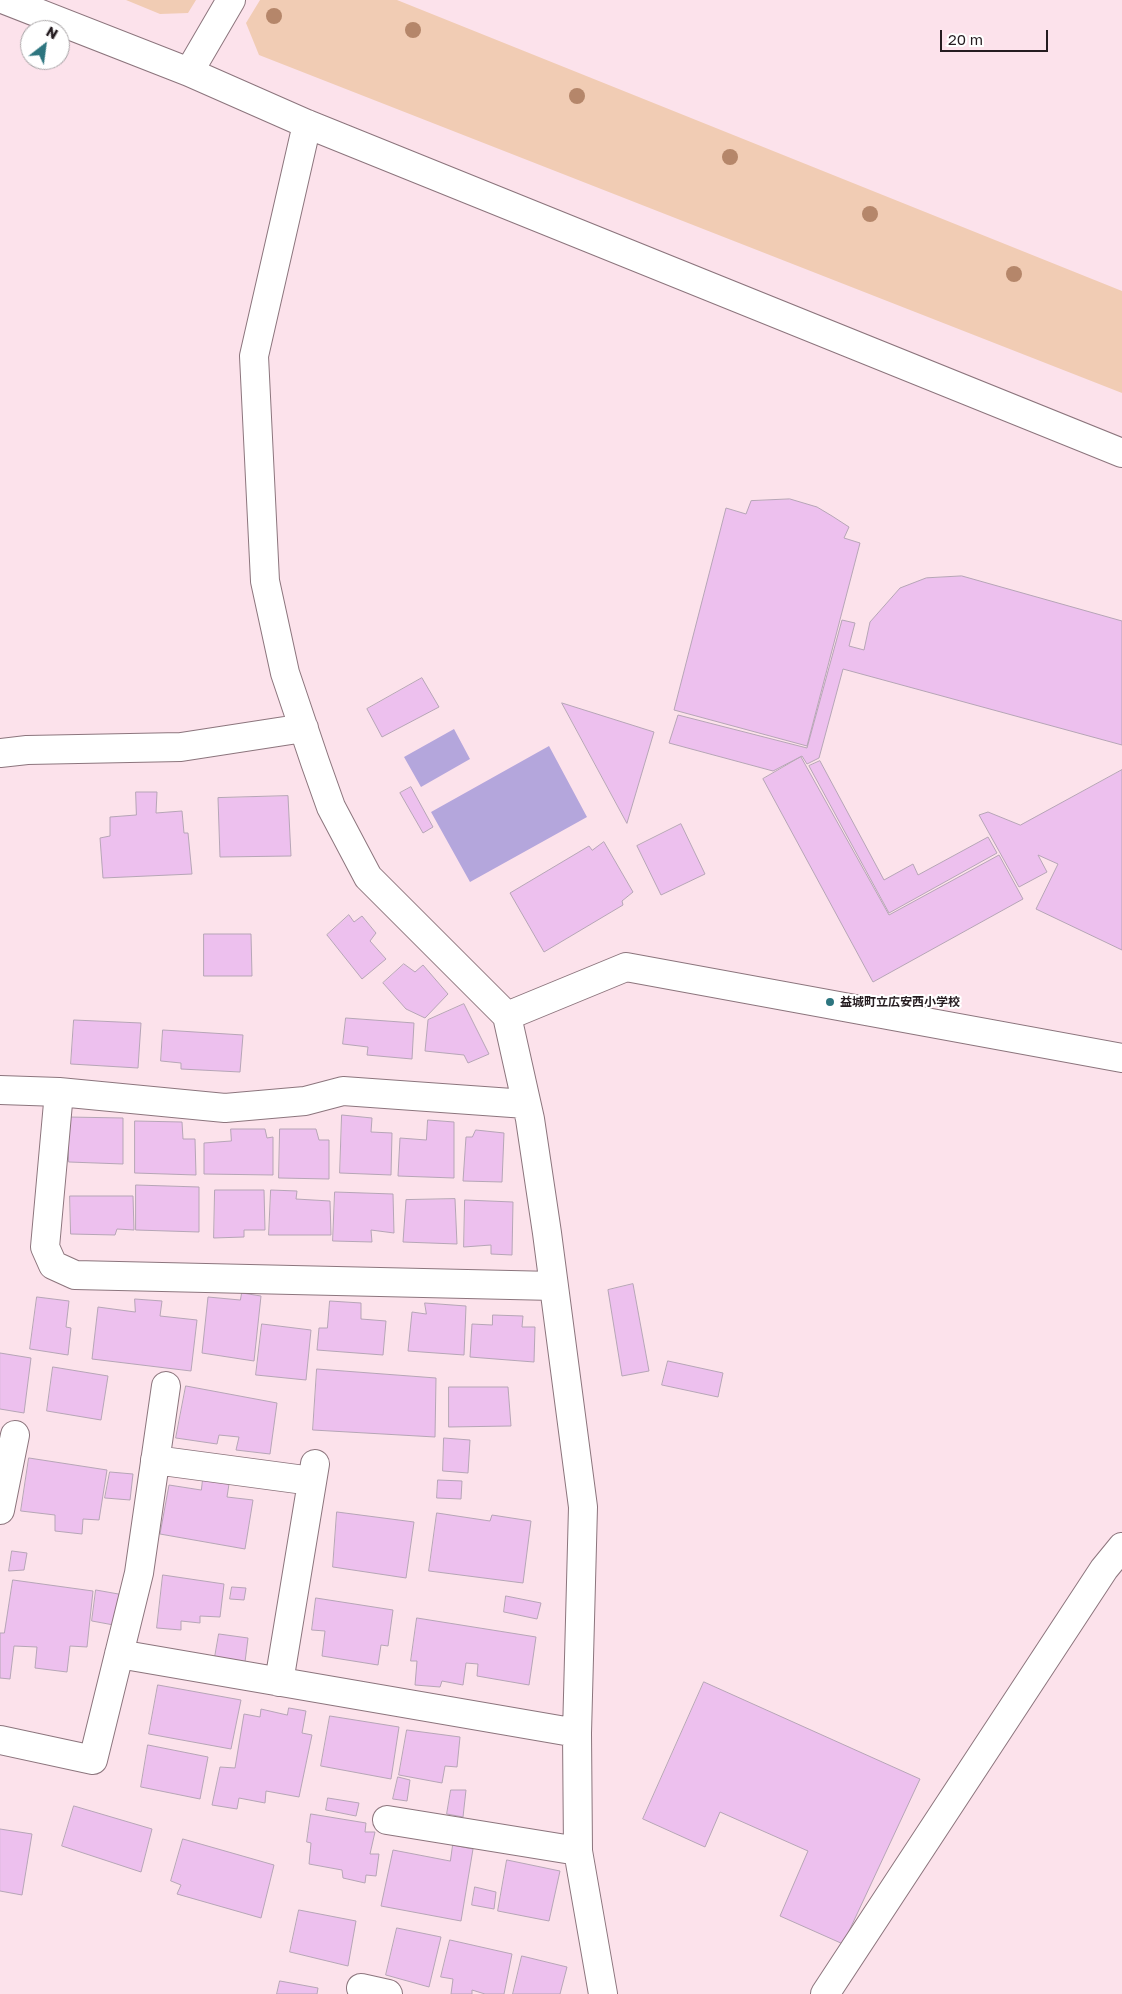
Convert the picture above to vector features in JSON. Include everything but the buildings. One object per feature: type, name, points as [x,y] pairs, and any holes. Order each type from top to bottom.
[{"type":"street","points":[[5,0],[189,72],[307,124],[1122,453]]},
{"type":"street","points":[[189,72],[231,0]]},
{"type":"street","points":[[307,124],[254,356],[265,580],[285,673],[331,807],[368,877],[507,1016],[526,1104],[554,1286],[583,1507],[578,1733],[578,1851],[603,1994]]},
{"type":"street","points":[[0,753],[27,750],[181,747],[304,728]]},
{"type":"street","points":[[507,1016],[626,967],[1122,1058]]},
{"type":"street","points":[[0,1090],[59,1092],[225,1108],[305,1101],[343,1091],[526,1104]]},
{"type":"street","points":[[59,1092],[46,1247],[53,1265],[75,1275],[554,1286]]},
{"type":"street","points":[[0,1740],[93,1760],[139,1573],[166,1386]]},
{"type":"street","points":[[0,1510],[15,1435]]},
{"type":"street","points":[[155,1460],[313,1473],[279,1682]]},
{"type":"street","points":[[825,1994],[1104,1569],[1122,1547]]},
{"type":"street","points":[[119,1654],[578,1733]]},
{"type":"street","points":[[387,1820],[578,1851]]},
{"type":"street","points":[[361,1988],[388,1994]]},
{"type":"shaded area","points":[[126,0],[196,0],[188,13],[160,14]]},
{"type":"shaded area","points":[[260,0],[397,0],[1122,291],[1122,393],[259,55],[246,23]]},
{"type":"shaded area","points":[[454,729],[470,759],[421,787],[404,757]]},
{"type":"shaded area","points":[[549,746],[587,817],[470,882],[431,812]]},
{"type":"place","name":"益城町立広安西小学校","points":[[830,1002]]}]
